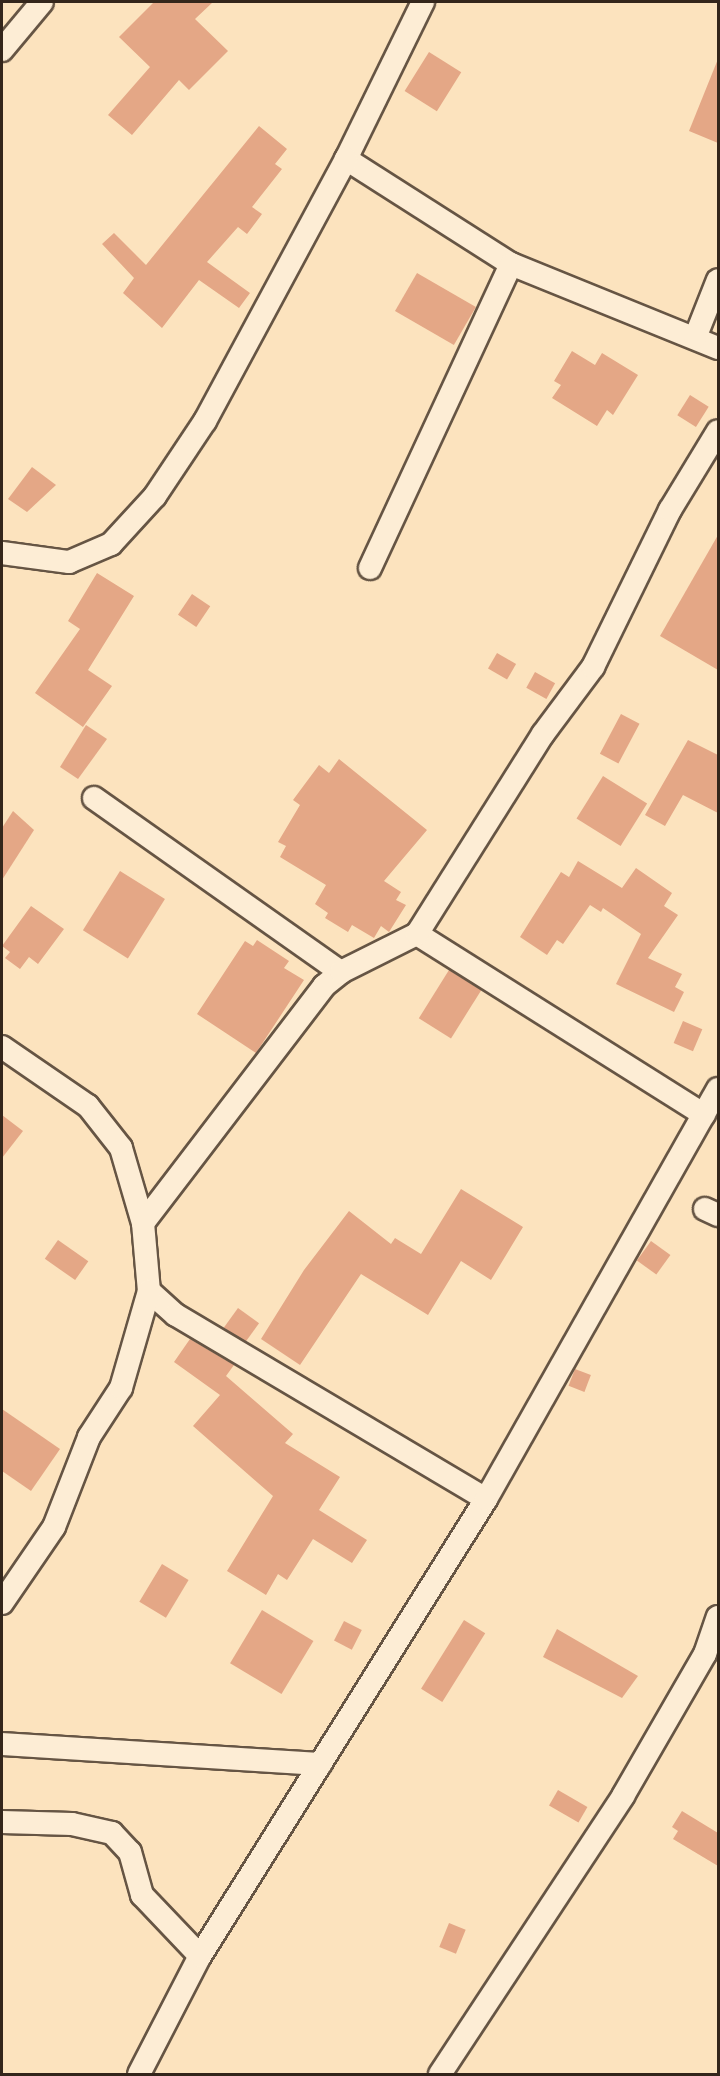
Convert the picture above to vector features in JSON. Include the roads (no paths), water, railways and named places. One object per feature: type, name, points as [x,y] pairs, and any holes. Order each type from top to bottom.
[{"type":"street","points":[[2,50],[42,2]]},
{"type":"street","points":[[2,553],[69,562],[111,544],[155,496],[205,421],[346,159],[423,2]]},
{"type":"street","points":[[346,159],[511,264],[718,348]]},
{"type":"street","points":[[370,568],[511,264]]},
{"type":"street","points":[[695,338],[718,280]]},
{"type":"street","points":[[143,1223],[324,986],[341,972],[417,934],[543,734],[593,667],[670,510],[718,431]]},
{"type":"street","points":[[94,798],[341,972]]},
{"type":"street","points":[[417,934],[704,1115]]},
{"type":"street","points":[[2,1047],[88,1106],[121,1148],[143,1223],[149,1291],[121,1388],[89,1437],[54,1527],[2,1603]]},
{"type":"street","points":[[139,2074],[200,1956],[486,1499],[718,1089]]},
{"type":"street","points":[[149,1291],[176,1315],[486,1499]]},
{"type":"street","points":[[440,2074],[623,1796],[705,1654],[718,1617]]},
{"type":"street","points":[[2,1744],[320,1764]]},
{"type":"street","points":[[2,1822],[72,1824],[112,1833],[130,1852],[142,1895],[200,1956]]}]
